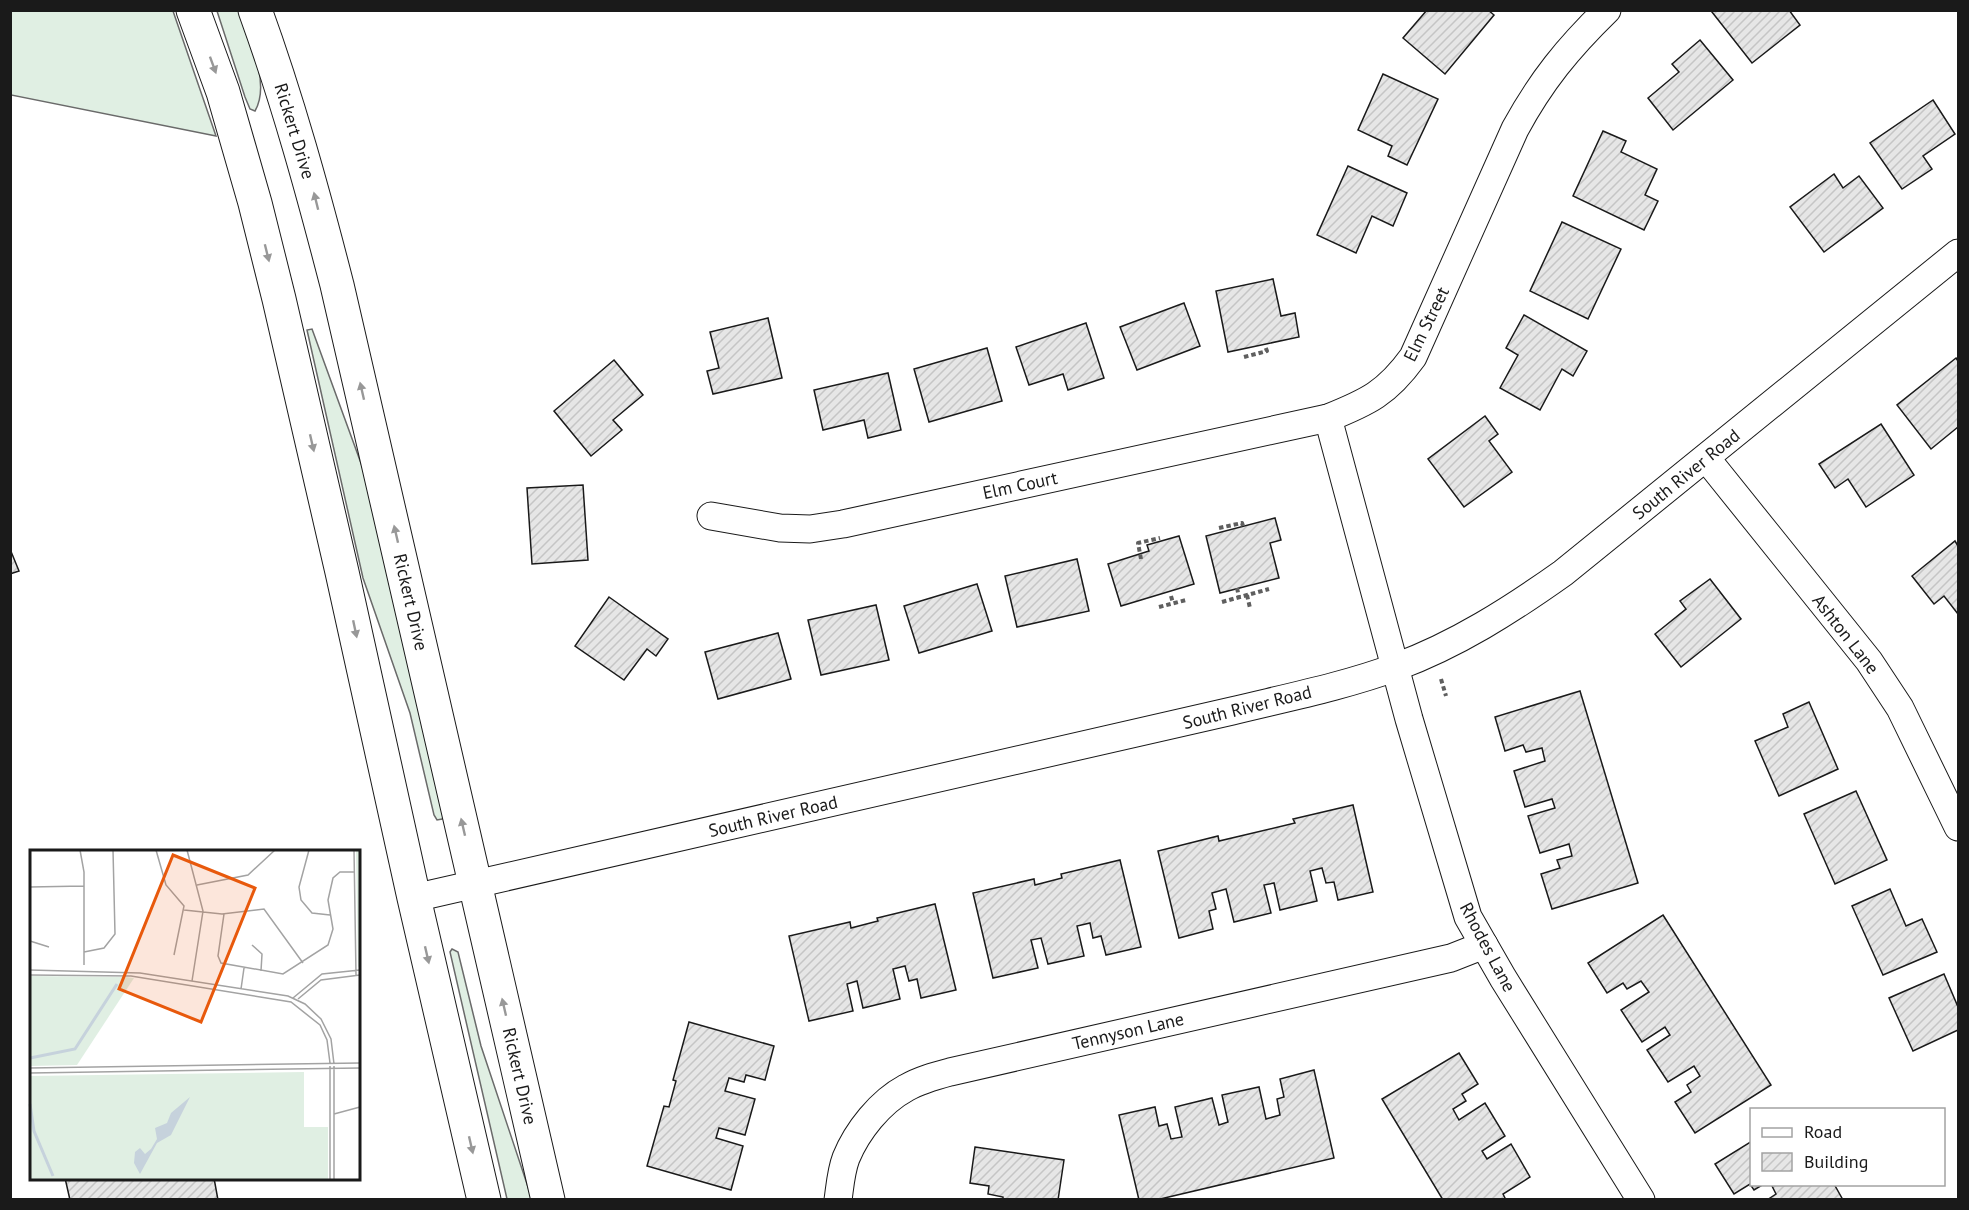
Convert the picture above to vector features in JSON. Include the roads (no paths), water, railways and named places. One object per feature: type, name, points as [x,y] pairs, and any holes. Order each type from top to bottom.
[{"type":"street","points":[[194,10],[223,92],[260,224],[342,572],[484,1200]]},
{"type":"street","name":"Rickert Drive","points":[[255,10],[278,72],[307,168],[337,285],[548,1200]]},
{"type":"street","name":"Elm Street","points":[[1328,418],[1363,404],[1380,394],[1399,377],[1413,357],[1515,129],[1531,99],[1557,62],[1607,10]]},
{"type":"street","name":"South River Road","points":[[414,898],[1232,711],[1395,667],[1462,637],[1525,600],[1563,573],[1959,254]]},
{"type":"street","points":[[1328,418],[1395,667]]},
{"type":"street","name":"Elm Court","points":[[711,516],[780,528],[810,529],[843,525],[1328,418]]},
{"type":"street","name":"Ashton Lane","points":[[1706,458],[1869,661],[1900,708],[1959,827]]},
{"type":"street","name":"Rhodes Lane","points":[[1395,667],[1455,879],[1468,917],[1641,1200]]},
{"type":"street","name":"Tennyson Lane","points":[[838,1200],[845,1160],[869,1120],[892,1096],[922,1080],[1451,958],[1484,945]]}]
